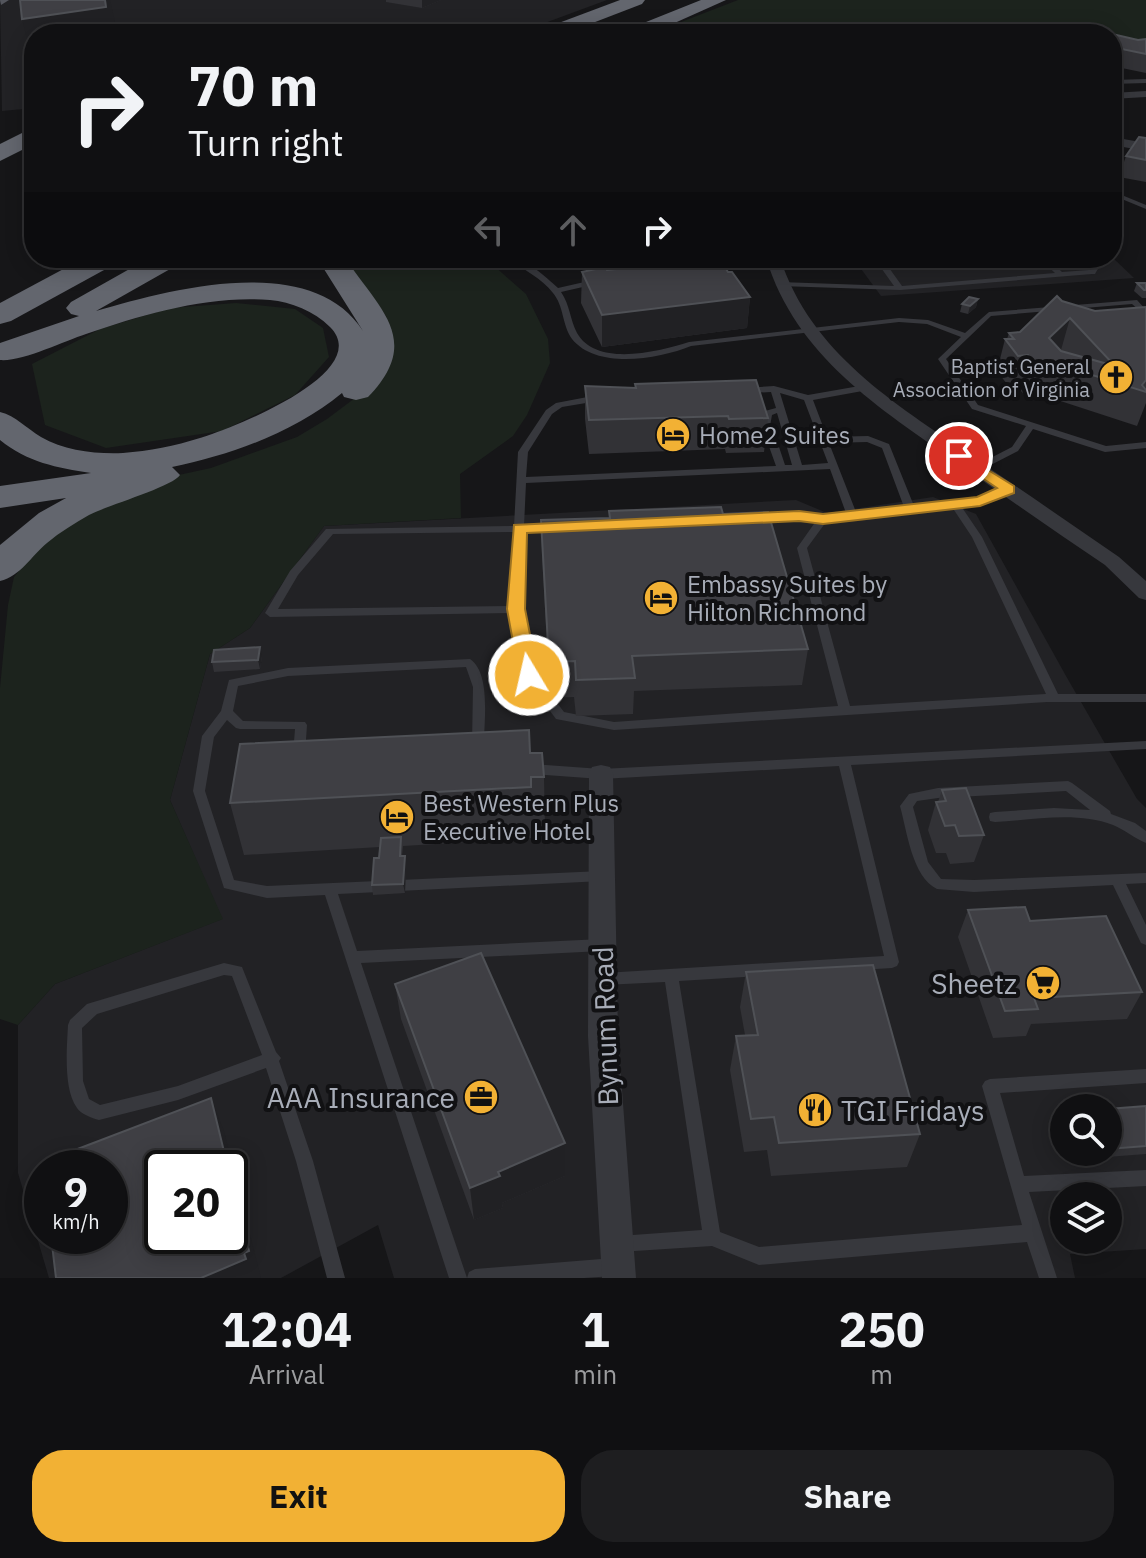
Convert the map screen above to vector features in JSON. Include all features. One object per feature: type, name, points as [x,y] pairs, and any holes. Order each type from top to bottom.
[{"type":"highway","points":[[658,24],[717,0]]},
{"type":"highway","points":[[578,24],[645,2]]},
{"type":"highway","points":[[599,24],[645,2]]},
{"type":"highway","points":[[0,154],[24,128]]},
{"type":"highway","points":[[0,290],[43,268]]},
{"type":"highway","points":[[0,315],[87,268]]},
{"type":"highway","points":[[2,353],[151,268]]},
{"type":"highway","points":[[0,569],[23,543],[53,520],[105,494],[164,474],[226,459],[287,435],[345,399],[374,370],[381,349],[378,329],[338,268]]},
{"type":"highway","points":[[0,422],[34,448],[63,459],[111,463],[166,457],[252,431],[314,399],[345,370],[353,345],[347,327],[322,307],[282,295],[237,292],[153,304],[2,353]]},
{"type":"highway","points":[[0,497],[164,474]]},
{"type":"street","points":[[1122,95],[1146,94]]},
{"type":"street","points":[[1122,143],[1146,147]]},
{"type":"street","points":[[776,268],[794,313],[822,348],[865,388],[1112,561],[1146,593]]},
{"type":"street","name":"Bynum Road","points":[[601,774],[603,979],[618,1263]]},
{"type":"lane","points":[[1122,82],[1146,81]]},
{"type":"lane","points":[[1122,197],[1146,207]]},
{"type":"lane","points":[[526,268],[557,291],[576,338],[595,351],[625,357],[673,352],[689,344],[899,320],[928,322],[966,336]]},
{"type":"lane","points":[[557,291],[606,279],[598,268]]},
{"type":"lane","points":[[885,268],[900,288]]},
{"type":"lane","points":[[1054,268],[1059,273]]},
{"type":"lane","points":[[780,284],[900,288],[1092,272],[1094,268]]},
{"type":"lane","points":[[1146,314],[1134,302],[989,314],[942,359],[975,407],[1105,449],[1146,445]]},
{"type":"lane","points":[[729,390],[774,389],[808,398],[865,388]]},
{"type":"lane","points":[[774,389],[798,468]]},
{"type":"lane","points":[[605,398],[559,405],[549,412],[523,452],[516,609],[529,675],[560,716],[614,726],[1054,698],[1146,698]]},
{"type":"lane","points":[[808,398],[852,516]]},
{"type":"lane","points":[[767,424],[768,413],[780,410]]},
{"type":"lane","points":[[978,468],[1015,449],[1030,427]]},
{"type":"lane","points":[[771,438],[781,468]]},
{"type":"lane","points":[[824,440],[868,439],[886,446],[910,509]]},
{"type":"lane","points":[[522,480],[834,466]]},
{"type":"lane","points":[[737,519],[852,516],[980,501],[1008,489]]},
{"type":"lane","points":[[955,504],[977,537],[1054,698]]},
{"type":"lane","points":[[823,519],[802,548],[845,710]]},
{"type":"lane","points":[[516,609],[270,613],[294,573],[330,531],[566,527]]},
{"type":"lane","points":[[478,757],[479,687],[470,663],[288,672],[233,683],[227,712],[208,736],[199,791],[229,884],[267,892],[602,876]]},
{"type":"lane","points":[[227,712],[240,725],[301,725],[298,767]]},
{"type":"lane","points":[[520,769],[601,774],[1146,745]]},
{"type":"lane","points":[[603,979],[892,962],[844,761]]},
{"type":"lane","points":[[1143,832],[1105,814],[1068,786],[938,793],[913,797],[906,806],[922,864],[937,884],[974,886],[1146,878]]},
{"type":"lane","points":[[995,817],[1105,814]]},
{"type":"lane","points":[[1117,879],[1146,939]]},
{"type":"lane","points":[[330,889],[458,1278]]},
{"type":"lane","points":[[352,957],[602,945]]},
{"type":"lane","points":[[273,1058],[178,1093],[99,1113],[83,1104],[75,1081],[75,1025],[92,1009],[224,969],[237,971],[273,1058],[336,1278]]},
{"type":"lane","points":[[671,975],[712,1238]]},
{"type":"lane","points":[[1048,1278],[990,1086],[1146,1076]]},
{"type":"lane","points":[[1018,1184],[1146,1178]]},
{"type":"lane","points":[[475,1278],[618,1263],[712,1238],[759,1256],[1033,1233]]},
{"type":"shaded area","points":[[0,0],[607,0],[542,24],[24,24],[24,109],[2,111]]},
{"type":"shaded area","points":[[738,0],[1146,0],[1146,50],[1122,51],[1122,24],[676,24]]},
{"type":"shaded area","points":[[1122,267],[1134,278],[881,296],[860,268]]},
{"type":"shaded area","points":[[349,268],[496,268],[526,294],[548,339],[550,363],[527,415],[513,436],[460,474],[461,518],[324,526],[250,628],[210,654],[170,800],[223,919],[55,984],[18,1025],[0,1019],[0,688],[8,605],[14,577],[35,551],[75,519],[174,476],[211,468],[297,437],[327,419],[359,395],[393,339],[386,316]]},
{"type":"shaded area","points":[[236,303],[295,309],[323,328],[329,357],[295,395],[222,431],[106,448],[45,425],[32,364],[100,329],[170,308]]},
{"type":"shaded area","points":[[933,497],[976,514],[1137,799],[1146,808],[1146,1249],[1122,1251],[1122,1182],[1050,1182],[1050,1254],[1070,1254],[1075,1278],[394,1278],[378,1225],[281,1278],[49,1278],[42,1254],[128,1254],[128,1150],[24,1150],[24,1193],[18,1173],[18,1025],[55,984],[222,919],[170,800],[210,654],[250,628],[324,526],[796,500],[827,513]]},
{"type":"building","points":[[20,0],[105,0],[106,7],[22,19]]},
{"type":"building","points":[[1122,36],[1146,39],[1146,54],[1122,49]]},
{"type":"building","points":[[1139,137],[1146,138],[1146,160],[1126,156]]},
{"type":"building","points":[[600,268],[725,268],[732,272],[750,297],[602,315],[582,272]]},
{"type":"building","points":[[1057,296],[1062,301],[1095,311],[1146,307],[1146,380],[1142,385],[1146,392],[1048,361],[1033,362],[1028,355],[1018,356],[1005,339],[1014,339],[1009,333],[1020,332]],"holes":[[[1070,318],[1115,366],[1061,351],[1049,338]]]},
{"type":"building","points":[[969,297],[978,299],[970,306],[962,304]]},
{"type":"building","points":[[756,380],[768,418],[729,419],[728,416],[589,420],[585,386],[636,388],[635,384]]},
{"type":"building","name":"Embassy Suites by Hilton Richmond","points":[[721,507],[723,514],[768,512],[808,649],[632,656],[635,678],[576,680],[575,661],[549,662],[541,520],[610,518],[609,511]]},
{"type":"building","points":[[260,647],[258,660],[212,662],[214,650]]},
{"type":"building","points":[[529,730],[530,753],[542,753],[544,777],[531,777],[531,787],[230,803],[240,744]]},
{"type":"building","points":[[966,788],[984,835],[959,836],[955,825],[945,826],[936,802],[946,801],[942,790]]},
{"type":"building","points":[[401,837],[400,856],[405,856],[403,884],[372,885],[374,858],[379,858],[381,838]]},
{"type":"building","points":[[1025,907],[1030,921],[1106,916],[1142,992],[1034,998],[1038,1009],[1005,1011],[968,910]]},
{"type":"building","name":"AAA Insurance","points":[[481,953],[565,1143],[498,1172],[500,1176],[470,1188],[395,984]]},
{"type":"building","name":"TGI Fridays","points":[[873,965],[920,1134],[779,1143],[774,1117],[751,1119],[736,1036],[758,1035],[746,972]]},
{"type":"building","points":[[211,1098],[224,1150],[144,1150],[144,1254],[244,1254],[246,1259],[201,1278],[56,1278],[53,1254],[128,1254],[128,1150],[75,1150]]},
{"type":"building","points":[[1146,1106],[1146,1146],[1122,1148],[1122,1108]]},
{"type":"place","name":"Baptist General Association of Virginia","points":[[1116,377]]},
{"type":"place","name":"Home2 Suites","points":[[673,435]]},
{"type":"place","name":"Embassy Suites by Hilton Richmond","points":[[661,598]]},
{"type":"place","name":"Best Western Plus Executive Hotel","points":[[397,817]]},
{"type":"place","name":"Sheetz","points":[[1043,983]]},
{"type":"place","name":"AAA Insurance","points":[[481,1097]]},
{"type":"place","name":"TGI Fridays","points":[[815,1110]]},
{"type":"route","points":[[529,675],[516,609],[519,529],[799,516],[823,519],[980,501],[1008,489],[959,456]]}]
